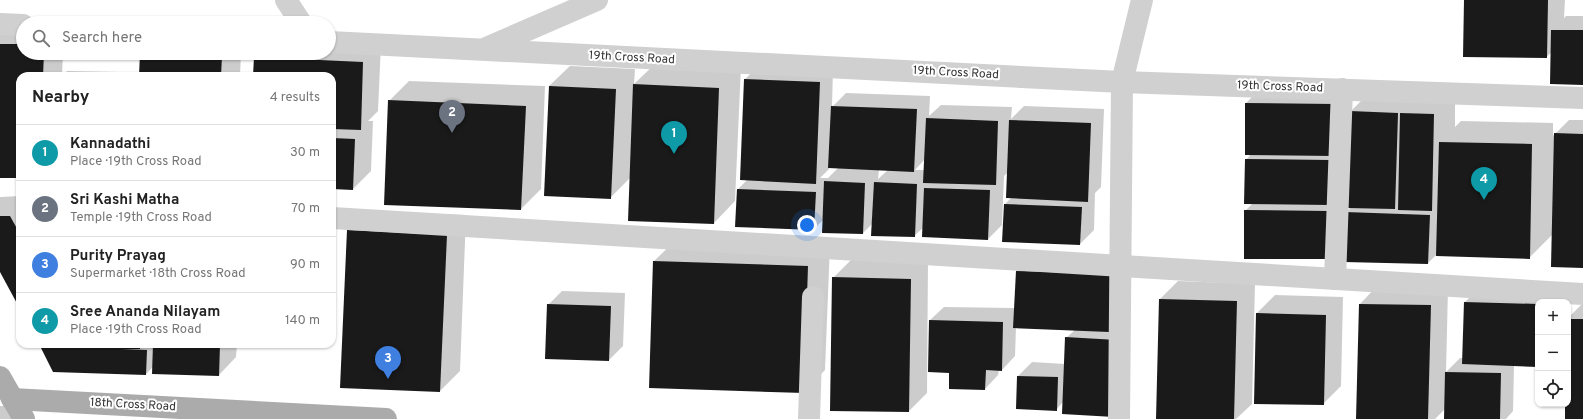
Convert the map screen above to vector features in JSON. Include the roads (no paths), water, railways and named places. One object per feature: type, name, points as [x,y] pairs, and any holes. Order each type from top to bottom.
[{"type":"main road","points":[[0,377],[6,398],[24,419]]},
{"type":"main road","name":"18th Cross Road","points":[[6,398],[386,419]]},
{"type":"street","points":[[286,0],[296,16]]},
{"type":"street","points":[[480,50],[596,0]]},
{"type":"street","points":[[1119,419],[1122,82],[1142,0]]},
{"type":"street","points":[[0,24],[16,25]]},
{"type":"street","name":"19th Cross Road","points":[[336,42],[1122,82],[1583,98]]},
{"type":"street","points":[[1335,279],[1342,89]]},
{"type":"street","points":[[336,218],[1583,294]]},
{"type":"street","points":[[809,419],[813,297]]},
{"type":"place","name":"Sri Kashi Matha","points":[[452,133]]},
{"type":"place","name":"Kannadathi","points":[[674,154]]},
{"type":"place","name":"Sree Ananda Nilayam","points":[[1484,200]]},
{"type":"place","name":"Purity Prayag","points":[[388,379]]}]
